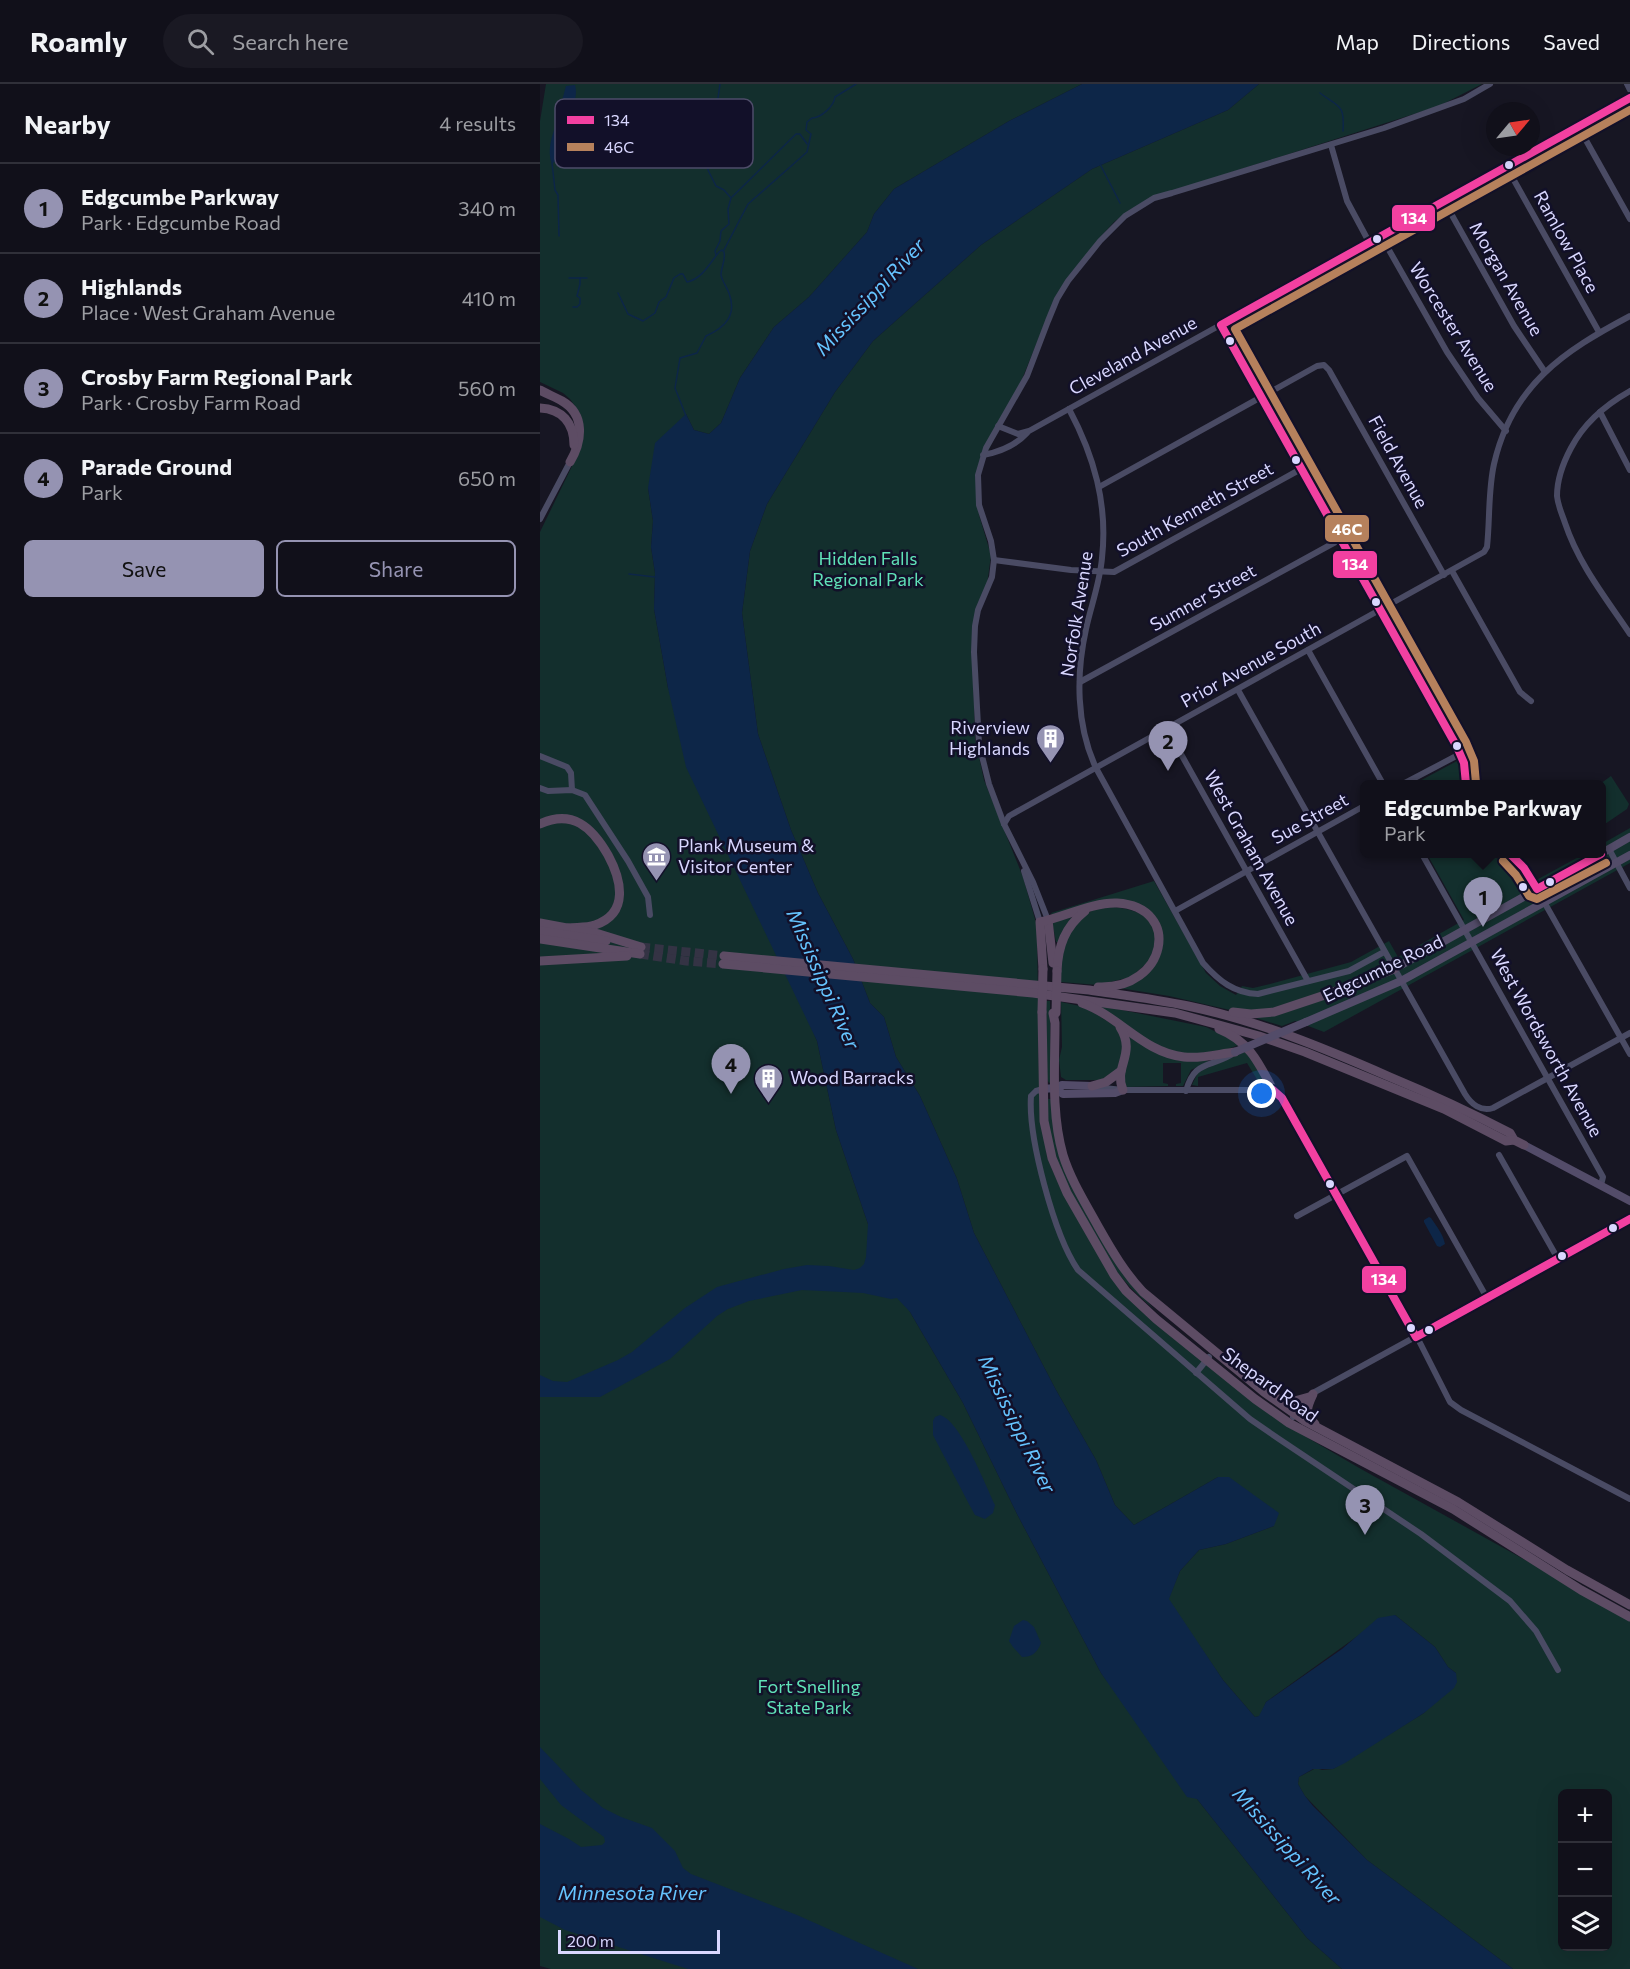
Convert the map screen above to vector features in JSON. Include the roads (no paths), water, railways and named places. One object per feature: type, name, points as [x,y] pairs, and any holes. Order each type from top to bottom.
[{"type":"highway","points":[[540,390],[563,401],[572,408],[576,415],[580,429],[579,445],[570,462]]},
{"type":"highway","points":[[540,408],[555,411],[566,418],[571,425],[574,444],[570,462]]},
{"type":"highway","points":[[540,824],[548,820],[566,818],[584,825],[603,847],[619,880],[619,900],[611,915],[593,926],[568,928]]},
{"type":"highway","points":[[726,960],[1033,989],[1065,988],[1102,987],[1126,982],[1144,973],[1158,954],[1160,942],[1158,930],[1142,911],[1118,903],[1106,903],[1044,921],[1051,970],[1051,1015]]},
{"type":"highway","points":[[1051,1015],[1051,970],[1065,932],[1089,908]]},
{"type":"highway","points":[[540,922],[598,934],[640,951]]},
{"type":"highway","points":[[540,931],[640,951]]},
{"type":"highway","points":[[540,939],[640,951]]},
{"type":"highway","points":[[540,961],[640,951]]},
{"type":"highway","points":[[1208,1011],[1251,1014],[1274,1012],[1394,969]]},
{"type":"highway","points":[[1065,988],[1136,996],[1208,1011],[1269,1028],[1355,1061],[1460,1107],[1510,1133],[1514,1140],[1524,1145]]},
{"type":"highway","points":[[1033,989],[1072,998],[1201,1019],[1305,1052],[1451,1112],[1506,1141],[1514,1140]]},
{"type":"highway","points":[[1072,998],[1115,1020],[1145,1043],[1175,1056],[1204,1058],[1235,1052]]},
{"type":"highway","name":"Shepard Road","points":[[1051,1015],[1059,1136],[1068,1170],[1119,1262],[1132,1281],[1149,1299],[1264,1392],[1295,1414],[1445,1495],[1576,1575],[1630,1605]]},
{"type":"highway","name":"Shepard Road","points":[[1051,1015],[1043,1089],[1047,1140],[1058,1175],[1114,1275],[1140,1305],[1289,1423],[1453,1509],[1571,1584],[1630,1617]]},
{"type":"highway","points":[[1201,1019],[1244,1044],[1254,1056],[1273,1090]]},
{"type":"highway","points":[[1115,1020],[1125,1034],[1127,1044],[1121,1071],[1120,1084],[1123,1090]]},
{"type":"highway","points":[[1092,1086],[1106,1082],[1121,1071]]},
{"type":"highway","points":[[1264,1392],[1291,1402],[1311,1395]]},
{"type":"highway","points":[[1311,1395],[1306,1407],[1307,1413],[1318,1428]]},
{"type":"main road","name":"Edgcumbe Road","points":[[1606,851],[1630,837]]},
{"type":"main road","name":"Edgcumbe Road","points":[[1235,1052],[1401,981],[1630,855]]},
{"type":"main road","name":"Edgcumbe Road","points":[[1394,969],[1593,858]]},
{"type":"main road","points":[[1043,1089],[1055,1089],[1062,1085],[1092,1086]]},
{"type":"main road","points":[[1055,1089],[1063,1094],[1115,1093],[1123,1090]]},
{"type":"main road","points":[[1524,1145],[1630,1201]]},
{"type":"street","points":[[1044,921],[989,784],[979,744],[974,652],[977,618],[992,577],[994,560],[991,541],[981,513],[978,475],[983,455],[1027,376],[1048,321],[1063,290],[1089,254],[1125,216],[1154,198],[1331,145],[1464,99],[1490,84]]},
{"type":"street","points":[[1627,84],[1630,90]]},
{"type":"street","name":"Cleveland Avenue","points":[[983,455],[997,452],[1023,438],[1029,431],[1630,98]]},
{"type":"street","points":[[1578,126],[1630,219]]},
{"type":"street","points":[[1331,145],[1347,201],[1369,242]]},
{"type":"street","name":"Ramlow Place","points":[[1506,166],[1599,332]]},
{"type":"street","name":"Morgan Avenue","points":[[1444,201],[1514,326],[1545,372]]},
{"type":"street","name":"Worcester Avenue","points":[[1381,236],[1447,352],[1484,405],[1506,431]]},
{"type":"street","points":[[1506,431],[1522,400],[1545,372],[1568,352],[1630,316]]},
{"type":"street","points":[[1221,325],[1460,754],[1466,780]]},
{"type":"street","name":"Field Avenue","points":[[1262,398],[1317,366],[1324,365],[1329,370],[1444,575]]},
{"type":"street","points":[[1630,391],[1600,412],[1582,430],[1564,462],[1558,487],[1559,508],[1582,564],[1630,634]]},
{"type":"street","points":[[1099,487],[1262,398]]},
{"type":"street","name":"Norfolk Avenue","points":[[1069,409],[1085,442],[1099,487],[1104,531],[1101,571],[1082,648],[1080,682],[1080,702],[1085,735],[1096,768],[1203,963],[1221,982],[1245,994],[1258,994],[1308,981]]},
{"type":"street","points":[[1600,412],[1630,470]]},
{"type":"street","points":[[998,426],[1018,435],[1029,431]]},
{"type":"street","name":"Prior Avenue South","points":[[1004,824],[1009,816],[1486,550],[1491,481],[1498,448],[1506,431]]},
{"type":"street","points":[[540,519],[570,462]]},
{"type":"street","name":"South Kenneth Street","points":[[994,560],[1071,570],[1114,572],[1301,469]]},
{"type":"street","name":"Sumner Street","points":[[1080,682],[1341,539]]},
{"type":"street","points":[[1452,571],[1520,692],[1531,701]]},
{"type":"street","points":[[1308,651],[1381,780]]},
{"type":"street","points":[[1238,690],[1465,1094],[1476,1106],[1490,1110],[1630,1033]]},
{"type":"street","name":"West Graham Avenue","points":[[1167,729],[1308,981]]},
{"type":"street","points":[[1411,780],[1460,754]]},
{"type":"street","points":[[540,756],[567,767],[571,773],[572,789]]},
{"type":"street","points":[[540,788],[548,791],[572,789],[585,795],[628,861],[648,897],[650,915]]},
{"type":"street","name":"Sue Street","points":[[1174,911],[1360,809]]},
{"type":"street","points":[[1606,854],[1616,863],[1630,888]]},
{"type":"street","name":"West Wordsworth Avenue","points":[[1424,858],[1603,1177],[1600,1185]]},
{"type":"street","points":[[1514,858],[1524,868],[1537,889],[1630,1054]]},
{"type":"street","points":[[1308,981],[1353,969],[1384,952]]},
{"type":"street","name":"Edgcumbe Road","points":[[1186,1091],[1189,1080],[1197,1070],[1235,1052]]},
{"type":"street","points":[[1092,1086],[1123,1090],[1273,1090],[1282,1098],[1337,1194],[1450,1402],[1630,1499]]},
{"type":"street","points":[[1043,1089],[1031,1096],[1037,1152],[1048,1196],[1072,1262],[1083,1276],[1250,1419],[1421,1534],[1510,1601],[1536,1631],[1558,1670]]},
{"type":"street","points":[[1499,1155],[1558,1259]]},
{"type":"street","points":[[1298,1216],[1407,1156],[1487,1298]]},
{"type":"street","points":[[1289,1423],[1311,1395],[1630,1219]]},
{"type":"street","points":[[1196,1373],[1213,1351]]},
{"type":"water","name":"Mississippi River","points":[[1082,84],[1259,84],[1228,110],[1092,169],[981,245],[873,341],[835,392],[767,504],[750,551],[742,613],[758,734],[791,830],[818,893],[853,959],[870,1003],[884,1017],[896,1057],[920,1096],[957,1179],[974,1233],[1056,1390],[1096,1460],[1115,1505],[1134,1525],[1218,1477],[1229,1477],[1279,1513],[1274,1526],[1226,1544],[1199,1550],[1180,1571],[1169,1599],[1223,1680],[1255,1717],[1259,1716],[1266,1702],[1342,1649],[1378,1618],[1395,1615],[1435,1647],[1448,1667],[1456,1673],[1457,1682],[1454,1688],[1424,1713],[1345,1763],[1333,1769],[1313,1769],[1299,1777],[1298,1784],[1313,1806],[1367,1860],[1513,1969],[1342,1969],[1307,1938],[1197,1799],[1187,1797],[1101,1673],[1017,1514],[963,1403],[910,1312],[897,1298],[891,1299],[863,1293],[802,1290],[749,1301],[717,1316],[670,1359],[600,1397],[540,1397],[540,1375],[553,1381],[567,1382],[618,1360],[632,1352],[685,1308],[717,1287],[807,1265],[854,1270],[864,1264],[866,1257],[868,1224],[836,1130],[817,1041],[686,767],[668,688],[654,609],[655,573],[651,547],[653,521],[648,488],[655,443],[686,414],[694,430],[709,434],[721,423],[740,378],[774,327],[809,297],[867,232],[874,214],[894,189],[1009,121]]},
{"type":"water","points":[[575,85],[574,99],[562,99],[566,86]]},
{"type":"water","points":[[555,129],[555,161],[552,164],[550,146]]},
{"type":"water","points":[[1429,1217],[1444,1240],[1445,1244],[1440,1247],[1437,1246],[1424,1222]]},
{"type":"water","points":[[940,1415],[956,1428],[964,1441],[995,1505],[993,1513],[985,1519],[975,1515],[933,1435],[933,1421]]},
{"type":"water","points":[[1023,1620],[1034,1627],[1041,1643],[1034,1654],[1022,1657],[1009,1641],[1014,1626]]},
{"type":"water","name":"Minnesota River","points":[[540,1747],[581,1790],[603,1808],[652,1828],[675,1851],[683,1868],[691,1874],[797,1915],[918,1969],[688,1969],[565,1930],[540,1917],[540,1824],[581,1847],[602,1845],[605,1842],[604,1837],[561,1805],[540,1779]]},
{"type":"waterway","points":[[716,99],[720,84]]},
{"type":"waterway","points":[[724,250],[748,204],[807,152],[811,134],[806,130],[807,122],[823,114],[830,108],[835,97],[856,84]]},
{"type":"waterway","points":[[1320,93],[1341,110],[1343,131]]},
{"type":"waterway","points":[[732,197],[796,134],[800,134],[807,144]]},
{"type":"waterway","points":[[552,163],[555,190],[558,195],[559,236]]},
{"type":"waterway","points":[[1100,164],[1120,203]]},
{"type":"waterway","points":[[708,168],[716,186],[724,190],[731,198],[728,209],[729,224],[721,231],[716,255]]},
{"type":"waterway","points":[[618,293],[628,314],[643,321],[655,313],[659,302],[666,297],[674,278],[680,274],[683,274],[687,282],[697,278],[719,252],[722,250],[724,252],[721,275],[731,301],[731,314],[719,329],[706,336],[697,353],[680,358],[675,388],[686,416]]},
{"type":"waterway","points":[[569,278],[587,278]]},
{"type":"waterway","points":[[573,307],[580,304],[580,298],[577,296],[580,278]]},
{"type":"waterway","points":[[629,574],[655,577]]},
{"type":"tunnel","points":[[641,947],[724,956]]},
{"type":"tunnel","points":[[640,954],[723,964]]},
{"type":"place","name":"Riverview Highlands","points":[[1051,764]]},
{"type":"place","name":"Highlands","points":[[1168,771]]},
{"type":"place","name":"Plank Museum & Visitor Center","points":[[657,882]]},
{"type":"place","name":"Edgcumbe Parkway","points":[[1483,927]]},
{"type":"place","name":"Parade Ground","points":[[731,1094]]},
{"type":"place","name":"Wood Barracks","points":[[769,1104]]},
{"type":"place","name":"Crosby Farm Regional Park","points":[[1365,1535]]},
{"type":"park label","name":"Hidden Falls Regional Park","points":[[868,569]]},
{"type":"park label","name":"Fort Snelling State Park","points":[[809,1697]]}]
